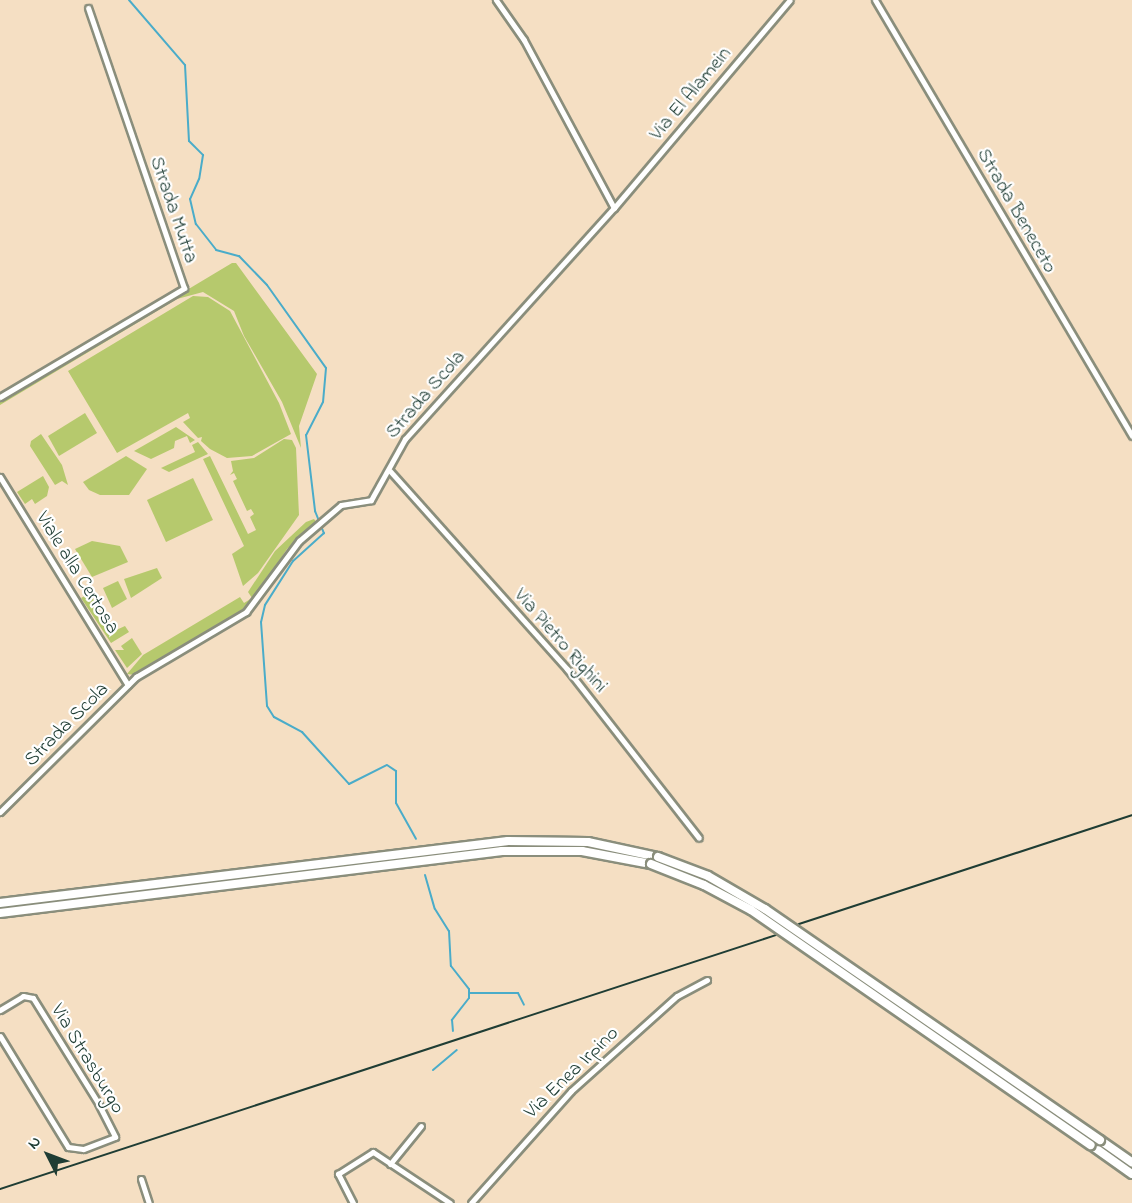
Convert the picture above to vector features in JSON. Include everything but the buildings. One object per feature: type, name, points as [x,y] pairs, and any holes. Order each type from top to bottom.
[{"type":"highway","points":[[0,903],[508,841],[588,842],[658,857],[708,876],[765,909],[1132,1162]]},
{"type":"highway","points":[[0,913],[516,850],[582,851],[651,864],[704,885],[751,910],[1132,1173]]},
{"type":"street","points":[[496,0],[524,40],[614,208]]},
{"type":"street","name":"Via El Alamein","points":[[614,208],[790,0]]},
{"type":"street","name":"Strada Beneceto","points":[[875,0],[1132,436]]},
{"type":"street","name":"Strada Mutta","points":[[0,397],[184,288],[88,8]]},
{"type":"street","name":"Strada Scola","points":[[0,812],[128,685],[158,661],[246,612],[288,553],[327,517],[348,502],[371,500],[390,471],[405,440],[614,208]]},
{"type":"street","name":"Via Pietro Righini","points":[[390,471],[567,669],[699,838]]},
{"type":"street","name":"Viale alla Certosa","points":[[0,477],[128,685]]},
{"type":"street","name":"Via Enea Irpino","points":[[471,1203],[571,1091],[683,992],[707,980]]},
{"type":"street","name":"Via Strasburgo","points":[[0,1010],[23,996],[33,998],[98,1103],[115,1137],[83,1149],[68,1147],[0,1036]]},
{"type":"street","points":[[390,1164],[421,1126]]},
{"type":"street","points":[[353,1203],[338,1174],[374,1152],[450,1203]]},
{"type":"street","points":[[141,1179],[149,1203]]},
{"type":"green space","points":[[232,263],[236,263],[317,374],[299,426],[301,448],[282,402],[244,336],[234,311],[203,292],[177,299],[0,405],[0,402]]},
{"type":"green space","points":[[193,296],[208,297],[230,311],[279,403],[291,434],[252,456],[227,458],[210,449],[201,441],[202,437],[198,438],[183,422],[190,418],[188,413],[117,453],[68,371]]},
{"type":"green space","points":[[85,413],[97,433],[59,456],[48,436]]},
{"type":"green space","points":[[176,427],[195,440],[190,443],[187,436],[175,441],[174,448],[151,459],[134,451]]},
{"type":"green space","points":[[41,434],[62,465],[68,485],[62,481],[55,485],[30,446],[31,441]]},
{"type":"green space","points":[[284,439],[292,440],[296,448],[299,515],[258,573],[243,586],[232,554],[244,546],[203,459],[210,456],[248,534],[256,530],[250,517],[254,514],[251,509],[247,511],[233,481],[237,479],[234,473],[230,475],[233,471],[231,461],[254,458]]},
{"type":"green space","points":[[198,442],[208,454],[169,472],[161,468],[195,452],[192,445]]},
{"type":"green space","points":[[126,456],[147,469],[129,495],[100,495],[89,490],[83,482]]},
{"type":"green space","points":[[43,476],[49,487],[47,496],[35,504],[32,499],[25,504],[17,492]]},
{"type":"green space","points":[[193,478],[213,520],[166,542],[147,500]]},
{"type":"green space","points":[[314,519],[317,523],[287,549],[248,608],[135,675],[127,674],[143,655],[240,597],[244,603],[252,598],[248,592],[275,551],[306,522]]},
{"type":"green space","points":[[92,541],[120,546],[128,562],[92,577],[75,549]]},
{"type":"green space","points":[[157,568],[162,578],[131,598],[124,579]]},
{"type":"green space","points":[[118,581],[127,599],[112,608],[103,588]]},
{"type":"green space","points":[[90,593],[94,601],[90,603],[95,604],[95,612],[105,628],[114,631],[125,626],[129,632],[111,643],[81,598]]},
{"type":"green space","points":[[132,638],[142,654],[127,668],[115,650],[124,650],[121,646]]},
{"type":"waterway","points":[[129,0],[185,65],[189,141],[203,155],[199,179],[190,199],[196,224],[216,250],[239,256],[267,285],[326,368],[323,402],[306,435],[315,511],[324,533],[293,561],[265,605],[261,622],[267,706],[274,717],[302,732],[349,784],[387,765],[396,771],[396,803],[416,839]]},
{"type":"waterway","points":[[425,875],[435,909],[449,931],[451,966],[469,989],[469,998],[452,1020],[453,1031]]},
{"type":"waterway","points":[[470,993],[518,993],[524,1005]]},
{"type":"waterway","points":[[433,1070],[457,1050]]},
{"type":"railway","points":[[799,924],[1132,815]]},
{"type":"railway","points":[[0,1189],[776,935]]}]
